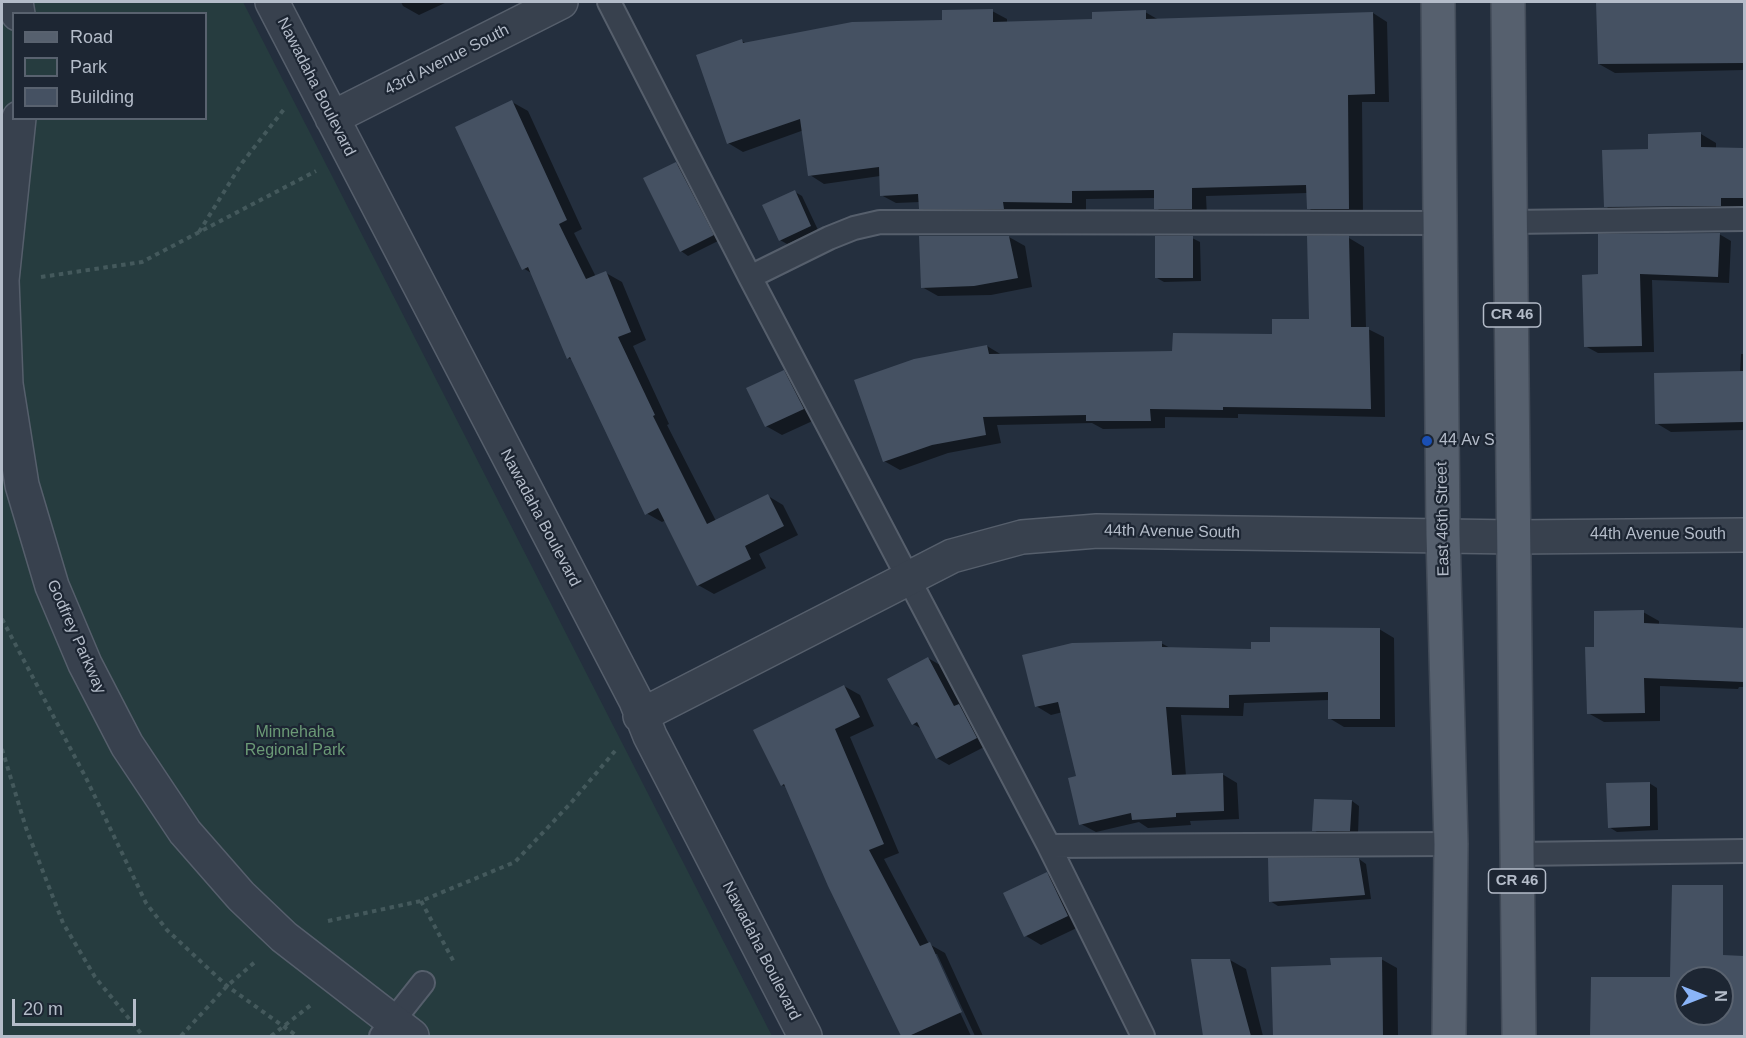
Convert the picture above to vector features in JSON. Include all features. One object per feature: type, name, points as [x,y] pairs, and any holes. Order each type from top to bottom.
[{"type":"main road","name":"East 46th Street","points":[[1438,2],[1443,535],[1451,844],[1449,1036]]},
{"type":"main road","name":"CR 46","points":[[1508,2],[1519,1036]]},
{"type":"street","name":"Nawadaha Boulevard","points":[[272,2],[636,701],[640,716],[805,1036]]},
{"type":"street","name":"43rd Avenue South","points":[[332,117],[561,2]]},
{"type":"street","name":"Godfrey Parkway","points":[[18,120],[6,208],[2,280],[6,384],[22,484],[52,586],[85,664],[127,745],[184,832],[241,896],[284,937],[342,981],[395,1031]]},
{"type":"street","name":"44th Avenue South","points":[[640,716],[952,556],[1022,537],[1096,531],[1515,537],[1744,535]]},
{"type":"lane","points":[[609,2],[750,277],[1049,846],[1143,1036]]},
{"type":"lane","points":[[1510,222],[1744,219]]},
{"type":"lane","points":[[750,277],[829,238],[854,228],[880,222],[1441,223]]},
{"type":"lane","points":[[1049,846],[1451,844]]},
{"type":"lane","points":[[1517,854],[1744,850]]},
{"type":"lane","points":[[395,1031],[423,983]]},
{"type":"path","points":[[198,233],[242,163],[288,105]]},
{"type":"path","points":[[37,277],[142,262],[322,168]]},
{"type":"path","points":[[2,619],[86,778],[146,903],[167,930],[227,986],[297,1036]]},
{"type":"path","points":[[324,922],[382,912],[421,901],[515,862],[570,804],[618,747]]},
{"type":"path","points":[[2,749],[26,828],[63,923],[95,976],[143,1036]]},
{"type":"path","points":[[421,901],[455,964]]},
{"type":"path","points":[[181,1036],[227,986],[257,960]]},
{"type":"path","points":[[271,1036],[342,981]]},
{"type":"green space","name":"Minnehaha Regional Park","points":[[2,2],[243,2],[772,1036],[2,1036]]},
{"type":"building","points":[[1596,2],[1744,2],[1744,63],[1598,64]]},
{"type":"building","points":[[993,9],[993,22],[1092,19],[1092,12],[1146,10],[1146,19],[1373,12],[1375,94],[1348,95],[1349,209],[1307,209],[1306,185],[1192,188],[1192,209],[1154,209],[1154,190],[1072,191],[1072,203],[1003,202],[1004,209],[919,209],[918,194],[880,196],[879,167],[808,176],[800,119],[727,144],[696,55],[742,39],[743,43],[852,22],[942,20],[942,10]]},
{"type":"building","points":[[512,100],[567,220],[559,224],[586,279],[606,271],[631,332],[618,337],[655,415],[653,416],[707,524],[768,494],[784,526],[745,546],[751,559],[697,586],[658,508],[645,515],[570,357],[567,359],[528,267],[522,270],[455,127]]},
{"type":"building","points":[[1701,132],[1701,147],[1744,148],[1744,198],[1721,198],[1721,206],[1604,207],[1602,150],[1648,149],[1648,134]]},
{"type":"building","points":[[676,162],[714,235],[680,252],[643,178]]},
{"type":"building","points":[[795,190],[811,226],[779,241],[762,205]]},
{"type":"building","points":[[1720,233],[1718,277],[1640,274],[1642,346],[1584,347],[1582,275],[1598,274],[1598,234]]},
{"type":"building","points":[[919,236],[1009,236],[1018,278],[974,286],[921,288]]},
{"type":"building","points":[[1155,236],[1193,236],[1193,278],[1155,278]]},
{"type":"building","points":[[1307,236],[1349,236],[1351,327],[1369,327],[1371,409],[1223,407],[1223,410],[1150,409],[1151,421],[1086,421],[1086,415],[983,417],[986,435],[932,445],[883,462],[854,380],[914,359],[987,345],[989,354],[1172,351],[1173,333],[1272,334],[1272,319],[1309,319]]},
{"type":"building","points":[[784,370],[804,409],[765,427],[746,388]]},
{"type":"building","points":[[1744,371],[1744,422],[1655,424],[1654,373]]},
{"type":"building","points":[[1644,610],[1644,623],[1744,628],[1744,682],[1644,678],[1645,713],[1587,714],[1585,647],[1594,647],[1594,611]]},
{"type":"building","points":[[1270,627],[1380,628],[1380,719],[1328,719],[1328,692],[1229,695],[1229,708],[1166,707],[1172,775],[1223,773],[1224,811],[1176,813],[1176,817],[1132,820],[1131,813],[1079,825],[1068,778],[1076,776],[1058,702],[1035,707],[1022,655],[1072,643],[1162,641],[1162,647],[1251,649],[1251,642],[1270,642]]},
{"type":"building","points":[[928,657],[954,706],[959,704],[977,738],[936,759],[917,722],[912,725],[887,679]]},
{"type":"building","points":[[844,685],[860,717],[835,729],[884,844],[869,850],[920,946],[930,942],[962,1012],[909,1036],[901,1036],[828,886],[784,784],[781,786],[753,730]]},
{"type":"building","points":[[1650,782],[1650,826],[1608,828],[1606,783]]},
{"type":"building","points":[[1314,799],[1352,800],[1350,831],[1312,831]]},
{"type":"building","points":[[1268,858],[1359,858],[1365,895],[1269,902]]},
{"type":"building","points":[[1047,872],[1068,916],[1024,937],[1003,893]]},
{"type":"building","points":[[1672,885],[1723,885],[1723,955],[1744,956],[1744,1036],[1590,1036],[1591,977],[1670,977]]},
{"type":"building","points":[[1382,957],[1383,1036],[1273,1036],[1271,967],[1331,965],[1330,958]]},
{"type":"building","points":[[1191,959],[1230,959],[1251,1036],[1203,1036]]},
{"type":"place","name":"44 Av S","points":[[1427,441]]}]
